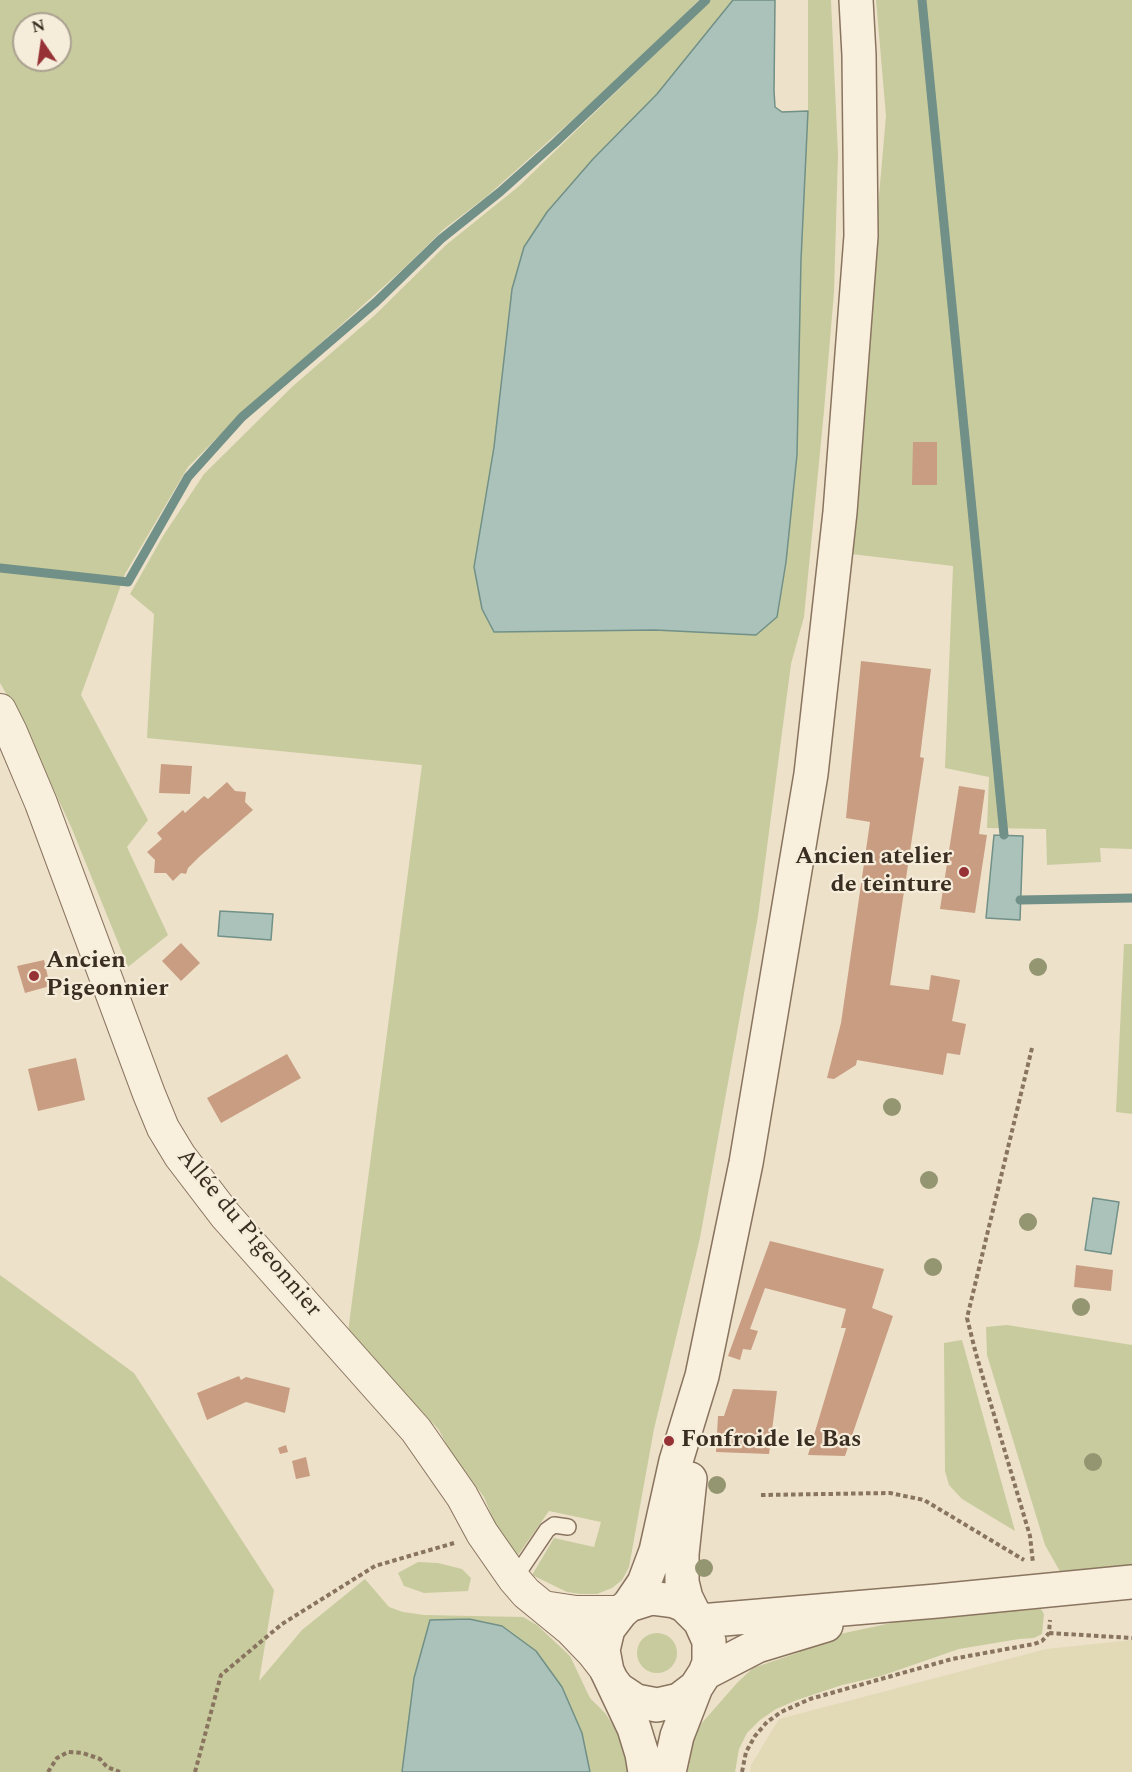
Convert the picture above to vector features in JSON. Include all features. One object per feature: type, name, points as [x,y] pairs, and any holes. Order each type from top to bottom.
[{"type":"street","points":[[669,1772],[677,1736],[701,1680],[710,1652],[706,1630],[686,1598],[682,1582],[682,1554],[702,1376],[746,1163],[811,774],[840,512],[861,236],[859,55],[856,0]]},
{"type":"street","name":"Allée du Pigeonnier","points":[[0,710],[41,803],[149,1094],[180,1156],[225,1215],[416,1430],[462,1496],[482,1533],[514,1579],[570,1629],[593,1653],[609,1675]]},
{"type":"street","points":[[645,1772],[634,1728],[604,1661],[604,1640],[613,1620],[644,1583],[656,1551],[676,1461],[702,1376]]},
{"type":"street","points":[[543,1607],[576,1612],[625,1608],[651,1598],[684,1605],[697,1617],[937,1601],[1132,1582]]},
{"type":"street","points":[[609,1675],[618,1689],[636,1701],[657,1705],[679,1700],[701,1680],[757,1646],[803,1631],[937,1601]]},
{"type":"lane","points":[[514,1579],[547,1530],[554,1525],[568,1527]]},
{"type":"path","points":[[760,1495],[890,1493],[924,1500],[1009,1549],[1033,1566],[1030,1536],[967,1318],[1032,1048]]},
{"type":"path","points":[[195,1772],[221,1676],[273,1631],[375,1566],[482,1533]]},
{"type":"path","points":[[742,1772],[746,1752],[755,1736],[767,1722],[781,1712],[810,1699],[952,1659],[1042,1641],[1049,1634],[1049,1614],[1038,1590]]},
{"type":"path","points":[[1049,1634],[1132,1638]]},
{"type":"path","points":[[48,1772],[57,1758],[68,1752],[83,1753],[100,1759],[107,1767],[120,1772]]},
{"type":"shaded area","points":[[1132,1640],[1132,1772],[750,1772],[751,1765],[779,1719],[1046,1649]]},
{"type":"green space","points":[[0,0],[699,0],[606,90],[486,197],[444,229],[402,270],[230,425],[188,467],[125,574],[81,695],[148,820],[127,847],[168,935],[128,967],[72,829],[20,717],[0,683]]},
{"type":"green space","points":[[711,0],[775,0],[775,107],[783,112],[808,111],[808,0],[831,0],[838,155],[834,292],[804,617],[791,664],[758,916],[700,1238],[654,1429],[629,1567],[622,1580],[612,1588],[597,1594],[580,1594],[567,1592],[532,1575],[554,1538],[594,1547],[601,1522],[549,1511],[516,1558],[501,1538],[484,1497],[451,1453],[439,1430],[348,1332],[422,765],[147,738],[154,614],[130,594],[163,536],[204,474],[293,386],[375,315],[446,245],[518,187]]},
{"type":"green space","points":[[876,0],[1132,0],[1132,849],[1100,848],[1101,862],[1047,865],[1046,829],[987,828],[989,777],[945,768],[953,566],[851,554],[886,116]]},
{"type":"green space","points":[[1124,944],[1132,944],[1132,1114],[1116,1112]]},
{"type":"green space","points":[[0,1275],[134,1373],[274,1590],[259,1681],[302,1630],[365,1579],[389,1607],[403,1612],[424,1615],[523,1617],[537,1625],[570,1656],[590,1698],[605,1713],[621,1737],[627,1772],[0,1772]]},
{"type":"green space","points":[[1007,1325],[1132,1345],[1132,1575],[1066,1582],[1045,1545],[987,1355],[986,1327]]},
{"type":"green space","points":[[962,1340],[1015,1531],[962,1499],[949,1485],[945,1471],[944,1343]]},
{"type":"green space","points":[[418,1562],[438,1563],[462,1569],[471,1578],[468,1591],[424,1593],[404,1586],[398,1573]]},
{"type":"green space","points":[[1031,1605],[1041,1609],[1044,1614],[1042,1634],[1034,1638],[959,1649],[881,1676],[842,1685],[797,1700],[776,1709],[747,1733],[739,1749],[735,1772],[687,1772],[693,1741],[701,1724],[753,1668],[800,1652],[798,1643],[896,1622]]},
{"type":"green space","points":[[657,1633],[671,1639],[677,1653],[671,1667],[657,1673],[643,1667],[637,1653],[643,1639]]},
{"type":"water","points":[[733,0],[775,0],[775,107],[782,112],[808,111],[801,260],[797,455],[786,562],[777,617],[756,635],[655,630],[494,632],[482,609],[474,567],[494,447],[512,289],[524,247],[547,212],[593,159],[657,94]]},
{"type":"water","points":[[994,835],[1023,836],[1020,920],[986,918]]},
{"type":"water","points":[[220,911],[273,914],[271,940],[218,936]]},
{"type":"water","points":[[1093,1198],[1119,1202],[1111,1254],[1085,1250]]},
{"type":"water","points":[[469,1619],[502,1626],[536,1651],[562,1687],[582,1733],[590,1772],[402,1772],[414,1678],[430,1620]]},
{"type":"building","points":[[913,442],[937,442],[937,485],[912,485]]},
{"type":"building","points":[[861,661],[931,669],[920,757],[924,758],[890,985],[929,990],[931,975],[960,980],[952,1021],[966,1024],[960,1055],[947,1053],[943,1075],[857,1060],[856,1065],[834,1079],[827,1078],[841,1023],[870,822],[846,818]]},
{"type":"building","points":[[161,764],[192,766],[190,794],[159,793]]},
{"type":"building","points":[[227,782],[235,791],[246,792],[245,802],[253,810],[199,857],[188,868],[186,874],[181,873],[173,881],[166,873],[154,873],[155,860],[147,852],[162,839],[157,833],[183,810],[185,813],[204,796],[208,799]]},
{"type":"building","name":"Ancien atelier de teinture","points":[[959,786],[985,790],[979,834],[987,835],[975,913],[940,909]]},
{"type":"building","points":[[181,943],[200,963],[181,981],[162,961]]},
{"type":"building","name":"Ancien Pigeonnier","points":[[44,960],[50,986],[25,993],[17,966]]},
{"type":"building","points":[[287,1054],[301,1078],[221,1123],[207,1098]]},
{"type":"building","points":[[76,1058],[85,1100],[38,1111],[28,1069]]},
{"type":"building","points":[[770,1241],[884,1269],[872,1308],[893,1316],[845,1456],[808,1455],[846,1328],[841,1328],[846,1309],[765,1288],[750,1329],[758,1331],[751,1350],[743,1349],[740,1360],[728,1356]]},
{"type":"building","points":[[1076,1265],[1113,1270],[1111,1291],[1074,1287]]},
{"type":"building","points":[[239,1376],[241,1380],[246,1377],[290,1388],[285,1413],[246,1402],[207,1420],[197,1393]]},
{"type":"building","points":[[733,1389],[777,1391],[769,1454],[716,1452],[718,1416],[724,1416]]},
{"type":"building","points":[[286,1445],[288,1452],[280,1454],[278,1448]]},
{"type":"building","points":[[306,1457],[310,1476],[296,1479],[292,1461]]},
{"type":"waterway","points":[[0,568],[128,582],[188,477],[242,417],[376,302],[441,239],[500,192],[556,142],[706,0]]},
{"type":"waterway","points":[[922,0],[1004,835]]},
{"type":"waterway","points":[[1020,900],[1132,898]]},
{"type":"place","name":"Ancien atelier de teinture","points":[[964,872]]},
{"type":"place","name":"Ancien Pigeonnier","points":[[34,976]]},
{"type":"place","name":"Fonfroide le Bas","points":[[669,1441]]}]
